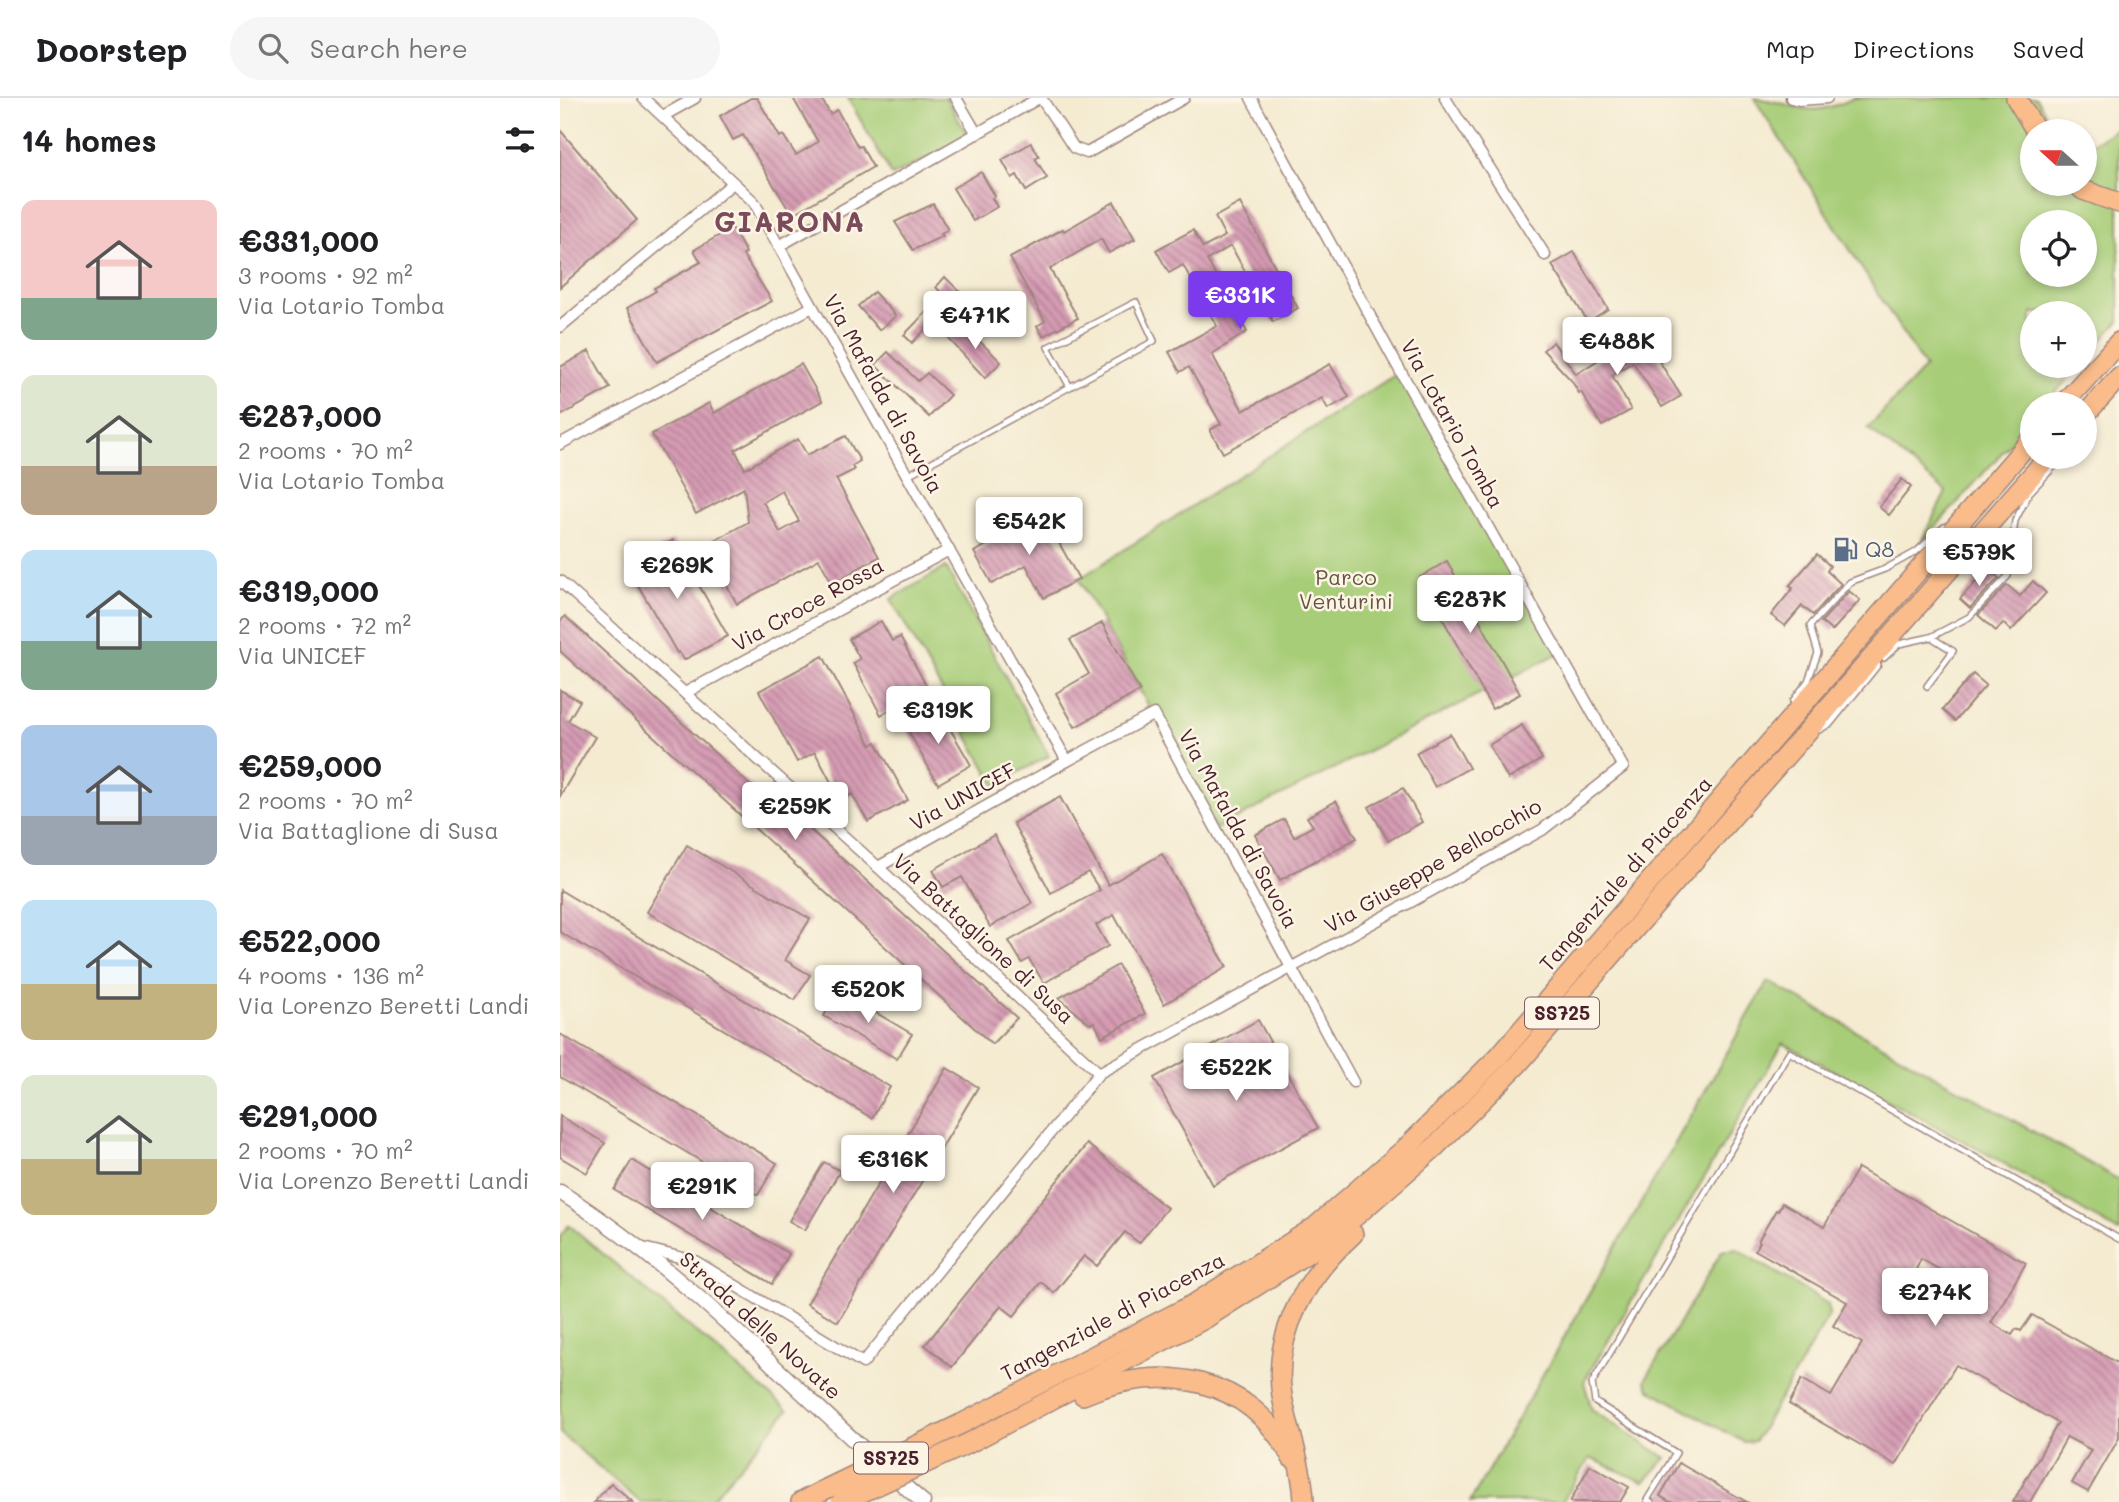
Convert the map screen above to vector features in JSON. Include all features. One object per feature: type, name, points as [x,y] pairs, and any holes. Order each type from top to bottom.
[{"type":"highway","points":[[2016,98],[2029,119]]},
{"type":"highway","points":[[2097,196],[2119,203]]},
{"type":"highway","points":[[2074,392],[2119,342]]},
{"type":"highway","points":[[2097,401],[2119,377]]},
{"type":"highway","name":"Tangenziale di Piacenza","points":[[801,1502],[961,1424],[1194,1304],[1315,1227],[1407,1147],[1499,1056],[2020,452]]},
{"type":"highway","name":"Tangenziale di Piacenza","points":[[842,1502],[969,1443],[1206,1318],[1328,1240],[1436,1147],[1517,1065],[2037,469]]},
{"type":"highway","points":[[1304,1502],[1301,1475],[1282,1395],[1281,1357],[1286,1333],[1295,1309],[1310,1284],[1337,1248],[1378,1211],[1436,1147]]},
{"type":"highway","points":[[969,1443],[1102,1387],[1148,1377],[1174,1378],[1197,1381],[1216,1388],[1253,1410],[1269,1424],[1286,1447],[1301,1475]]},
{"type":"street","name":"Via Mafalda di Savoia","points":[[643,98],[754,202],[1067,761],[1154,714],[1353,1082]]},
{"type":"street","points":[[663,116],[695,98]]},
{"type":"street","points":[[956,98],[977,134]]},
{"type":"street","points":[[779,246],[1040,98],[1074,148],[1087,153],[1184,98]]},
{"type":"street","name":"Via Lotario Tomba","points":[[1251,98],[1393,358],[1623,767]]},
{"type":"street","points":[[1445,98],[1545,255]]},
{"type":"street","points":[[1791,98],[1827,98]]},
{"type":"street","points":[[560,327],[733,183]]},
{"type":"street","points":[[560,444],[812,307]]},
{"type":"street","name":"Via Croce Rossa","points":[[685,694],[949,550]]},
{"type":"street","name":"Via Battaglione di Susa","points":[[560,581],[878,867],[1099,1073]]},
{"type":"street","name":"Via UNICEF","points":[[878,867],[1067,761]]},
{"type":"street","name":"Via Giuseppe Bellocchio","points":[[1099,1073],[1542,830],[1623,767]]},
{"type":"street","points":[[637,1246],[695,1261],[863,1363],[1099,1073]]},
{"type":"street","name":"Strada delle Novate","points":[[560,1192],[637,1246],[710,1306],[923,1502]]},
{"type":"lane","points":[[907,475],[1070,387],[1154,341],[1136,302],[1048,347],[1070,387]]},
{"type":"lane","points":[[1981,485],[2007,467]]},
{"type":"lane","points":[[1798,741],[1831,723],[1883,659],[1899,644],[1931,637],[1969,617],[2008,576],[2015,521],[2029,492],[2051,469]]},
{"type":"lane","points":[[1787,710],[1808,681],[1818,653],[1810,626],[1850,582],[1885,569],[1916,552],[1951,521]]},
{"type":"lane","points":[[1927,686],[1954,651],[1931,637]]},
{"type":"lane","points":[[1708,813],[1714,796],[1780,720]]},
{"type":"lane","points":[[1651,1502],[1647,1500],[1676,1453],[1595,1402],[1592,1383],[1789,1052],[2119,1239]]},
{"type":"green space","points":[[848,98],[946,98],[969,138],[892,176]]},
{"type":"green space","points":[[1754,98],[1813,109],[1838,105],[1854,98],[2036,98],[2049,119],[2020,119],[2020,196],[2097,196],[2097,141],[2119,128],[2119,321],[2097,346],[2097,301],[2020,301],[2020,378],[2068,378],[2056,392],[2020,392],[2020,432],[1920,544],[1946,492],[1868,428],[1925,368]]},
{"type":"green space","name":"Parco Venturini","points":[[1401,371],[1559,653],[1216,829],[1079,579]]},
{"type":"green space","points":[[946,567],[1049,756],[995,785],[891,599]]},
{"type":"green space","points":[[1768,981],[2119,1180],[2119,1232],[1993,1157],[1783,1043],[1584,1382],[1592,1410],[1666,1458],[1644,1482],[1590,1458],[1562,1502],[1470,1502]]},
{"type":"green space","points":[[569,1225],[788,1410],[709,1502],[640,1502],[560,1433],[560,1236]]},
{"type":"green space","points":[[1737,1249],[1828,1304],[1829,1315],[1755,1441],[1744,1442],[1649,1389],[1645,1380],[1722,1251]]},
{"type":"building","points":[[751,98],[757,98],[780,137],[783,135],[796,155],[818,142],[793,98],[821,98],[830,114],[837,110],[873,167],[792,215],[743,135],[733,140],[720,116]]},
{"type":"building","points":[[560,130],[637,220],[560,287]]},
{"type":"building","points":[[1031,143],[1039,156],[1035,158],[1047,178],[1026,191],[1017,175],[1012,178],[1002,160]]},
{"type":"building","points":[[981,172],[995,196],[992,198],[997,207],[973,221],[953,188]]},
{"type":"building","points":[[1114,202],[1135,239],[1109,253],[1101,239],[1050,269],[1078,318],[1043,336],[1037,326],[1045,321],[1010,258]]},
{"type":"building","points":[[1240,203],[1298,308],[1273,322],[1231,246],[1207,260],[1247,332],[1212,354],[1243,411],[1330,364],[1349,397],[1328,409],[1322,398],[1223,453],[1210,430],[1221,424],[1189,367],[1180,372],[1169,352],[1217,326],[1183,265],[1169,273],[1156,250],[1193,230],[1203,248],[1225,236],[1215,217]]},
{"type":"building","points":[[933,204],[948,230],[941,234],[943,236],[913,250],[895,222]]},
{"type":"building","points":[[732,228],[746,253],[743,255],[772,301],[657,362],[627,308],[656,291],[654,288],[701,262],[694,250]]},
{"type":"building","points":[[1574,252],[1608,309],[1588,322],[1552,265]]},
{"type":"building","points":[[945,277],[961,293],[912,343],[904,335],[943,295],[936,287]]},
{"type":"building","points":[[874,292],[896,316],[879,330],[858,306]]},
{"type":"building","points":[[1623,321],[1642,353],[1651,348],[1681,396],[1662,407],[1633,362],[1612,375],[1631,410],[1602,426],[1581,392],[1579,393],[1571,380],[1543,350],[1553,342],[1576,374],[1622,345],[1612,327]]},
{"type":"building","points":[[963,325],[1001,362],[985,378],[949,339]]},
{"type":"building","points":[[589,351],[610,388],[560,416],[560,367]]},
{"type":"building","points":[[888,352],[918,381],[927,373],[950,395],[929,417],[875,365]]},
{"type":"building","points":[[801,364],[822,401],[735,450],[745,469],[798,439],[807,455],[846,436],[860,461],[852,466],[854,470],[836,479],[879,557],[832,583],[819,559],[737,604],[705,546],[748,522],[744,488],[696,514],[652,434],[709,403],[714,413]],"holes":[[[782,491],[799,521],[780,532],[763,502]]]},
{"type":"building","points":[[1902,479],[1911,487],[1889,515],[1879,507]]},
{"type":"building","points":[[1043,514],[1079,579],[1044,598],[1026,565],[992,584],[974,552]]},
{"type":"building","points":[[673,540],[728,636],[684,660],[679,652],[677,653],[627,566]]},
{"type":"building","points":[[1817,554],[1830,566],[1827,571],[1841,584],[1813,615],[1802,606],[1785,626],[1771,615],[1793,588],[1789,586]]},
{"type":"building","points":[[1447,561],[1520,694],[1492,709],[1420,577]]},
{"type":"building","points":[[1988,569],[1999,578],[1970,608],[1960,599]]},
{"type":"building","points":[[2033,581],[2046,593],[2011,631],[2003,623],[1996,631],[1978,615],[2007,585],[2020,596]]},
{"type":"building","points":[[1849,591],[1860,600],[1832,631],[1821,622]]},
{"type":"building","points":[[565,616],[774,807],[800,828],[804,824],[1017,1018],[992,1044],[560,651],[560,622]]},
{"type":"building","points":[[881,621],[892,641],[900,637],[928,689],[881,715],[853,663],[860,659],[849,639]]},
{"type":"building","points":[[1102,623],[1140,691],[1075,727],[1056,693],[1089,674],[1070,640]]},
{"type":"building","points":[[823,656],[871,745],[876,742],[908,800],[868,822],[852,794],[841,801],[815,752],[797,762],[759,691]]},
{"type":"building","points":[[1973,674],[1986,685],[1955,721],[1942,710]]},
{"type":"building","points":[[560,690],[580,701],[568,721],[595,737],[560,796]]},
{"type":"building","points":[[938,708],[971,765],[938,784],[906,727]]},
{"type":"building","points":[[1522,725],[1542,759],[1508,779],[1489,745]]},
{"type":"building","points":[[1450,734],[1469,768],[1435,787],[1416,753]]},
{"type":"building","points":[[1403,788],[1422,822],[1388,841],[1369,807]]},
{"type":"building","points":[[1060,797],[1108,885],[1162,854],[1227,967],[1164,1004],[1114,915],[1096,925],[1108,946],[1044,983],[1029,959],[1022,963],[1009,941],[1100,890],[1088,872],[1051,893],[1013,823]]},
{"type":"building","points":[[1336,801],[1357,838],[1280,880],[1255,835],[1284,819],[1294,837],[1313,826],[1307,817]]},
{"type":"building","points":[[994,835],[1032,903],[990,927],[962,877],[943,887],[933,870]]},
{"type":"building","points":[[687,845],[810,919],[785,960],[810,975],[795,1000],[647,912]]},
{"type":"building","points":[[560,890],[890,1087],[872,1118],[560,932]]},
{"type":"building","points":[[1118,965],[1145,1014],[1102,1037],[1094,1022],[1090,1024],[1059,998]]},
{"type":"building","points":[[839,991],[912,1034],[897,1059],[824,1016]]},
{"type":"building","points":[[1258,1020],[1318,1128],[1213,1185],[1154,1078]]},
{"type":"building","points":[[560,1034],[777,1163],[758,1195],[560,1077]]},
{"type":"building","points":[[947,1068],[978,1087],[838,1322],[807,1304]]},
{"type":"building","points":[[560,1116],[605,1143],[587,1173],[560,1157]]},
{"type":"building","points":[[1087,1144],[1167,1208],[1139,1243],[1125,1232],[1097,1266],[1084,1256],[1054,1293],[1041,1282],[1014,1316],[1001,1306],[952,1367],[925,1345]]},
{"type":"building","points":[[632,1160],[789,1254],[772,1284],[614,1190]]},
{"type":"building","points":[[824,1162],[840,1171],[805,1230],[789,1221]]},
{"type":"building","points":[[1858,1168],[2026,1263],[1991,1323],[2012,1335],[2016,1329],[2021,1331],[2032,1315],[2119,1364],[2119,1438],[2088,1492],[2072,1483],[2091,1450],[2067,1437],[2030,1502],[2013,1502],[2058,1423],[1956,1365],[1896,1465],[1789,1404],[1802,1379],[1831,1396],[1862,1343],[1833,1326],[1847,1302],[1755,1250],[1782,1203],[1824,1227]],"holes":[[[1921,1259],[1954,1278],[1940,1304],[1908,1286]]]},
{"type":"building","points":[[1679,1463],[1747,1502],[1670,1502],[1660,1496]]},
{"type":"building","points":[[1590,1465],[1629,1487],[1620,1502],[1570,1502]]},
{"type":"building","points":[[611,1483],[633,1502],[594,1502]]},
{"type":"place","name":"Q8","points":[[1845,550]]},
{"type":"district","name":"GIARONA","points":[[790,222]]}]
